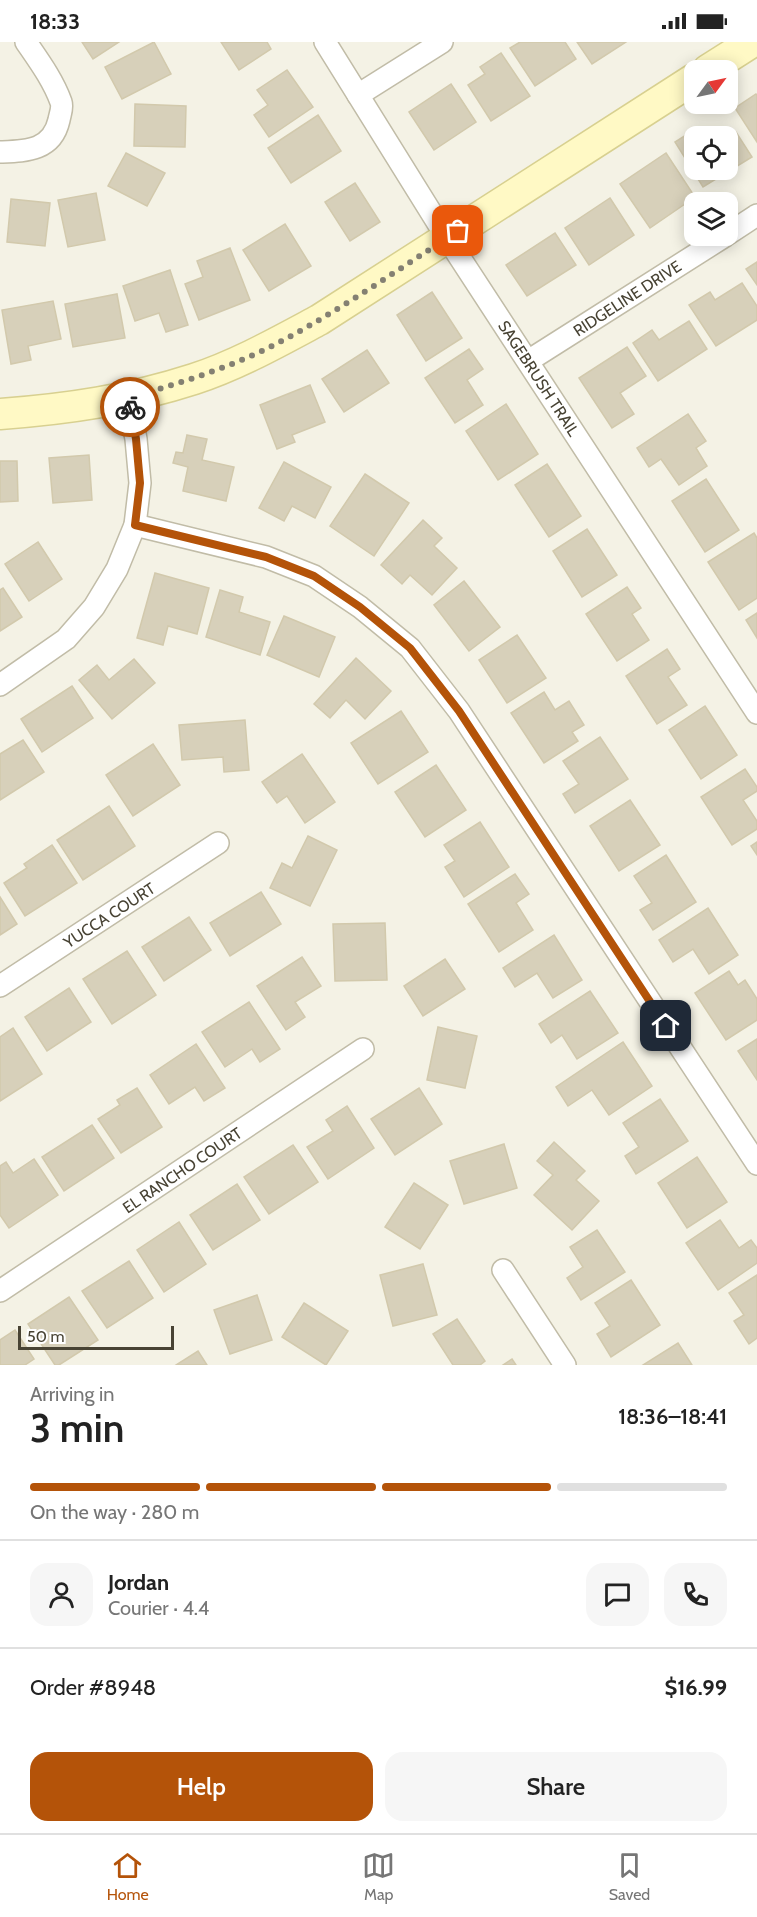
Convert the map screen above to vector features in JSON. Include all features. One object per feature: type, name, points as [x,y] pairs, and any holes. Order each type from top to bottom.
[{"type":"street","points":[[0,152],[39,148],[57,130],[62,105],[50,77],[26,42]]},
{"type":"street","name":"SAGEBRUSH TRAIL","points":[[325,42],[447,238],[757,713]]},
{"type":"street","points":[[358,95],[442,42]]},
{"type":"street","points":[[724,60],[752,42]]},
{"type":"street","points":[[0,414],[60,410],[128,398],[196,378],[262,351],[319,320],[684,85]]},
{"type":"street","name":"RIDGELINE DRIVE","points":[[738,227],[757,215]]},
{"type":"street","name":"RIDGELINE DRIVE","points":[[528,361],[709,246]]},
{"type":"street","points":[[0,685],[66,639],[94,607],[117,569],[135,525],[140,483],[136,439],[128,398]]},
{"type":"street","points":[[135,525],[266,557],[314,576],[360,607],[410,648],[459,711],[757,1164]]},
{"type":"street","name":"YUCCA COURT","points":[[0,986],[218,843]]},
{"type":"street","name":"EL RANCHO COURT","points":[[0,1291],[363,1049]]},
{"type":"street","points":[[503,1270],[565,1365]]},
{"type":"building","points":[[82,42],[119,42],[93,59]]},
{"type":"building","points":[[154,42],[171,74],[122,99],[105,67]]},
{"type":"building","points":[[221,42],[267,42],[271,49],[239,70]]},
{"type":"building","points":[[520,42],[565,42],[576,59],[535,86],[510,48]]},
{"type":"building","points":[[577,42],[626,42],[592,64]]},
{"type":"building","points":[[501,53],[530,96],[491,121],[468,85],[485,74],[480,67]]},
{"type":"building","points":[[287,70],[313,107],[269,137],[254,115],[268,105],[257,90]]},
{"type":"building","points":[[451,84],[476,122],[434,150],[409,112]]},
{"type":"building","points":[[757,95],[757,142],[738,113],[738,106]]},
{"type":"building","points":[[135,104],[186,106],[185,147],[134,146]]},
{"type":"building","points":[[318,115],[341,151],[291,183],[268,148]]},
{"type":"building","points":[[738,135],[752,157],[738,166]]},
{"type":"building","points":[[684,136],[684,156],[675,142]]},
{"type":"building","points":[[126,153],[165,173],[147,206],[108,186]]},
{"type":"building","points":[[666,153],[692,192],[684,192],[684,205],[650,228],[620,184]]},
{"type":"building","points":[[699,180],[714,180],[703,187]]},
{"type":"building","points":[[355,183],[380,222],[350,241],[325,202]]},
{"type":"building","points":[[96,193],[105,240],[68,247],[58,200]]},
{"type":"building","points":[[610,198],[634,235],[589,265],[565,228]]},
{"type":"building","points":[[11,199],[50,203],[45,246],[7,242]]},
{"type":"building","points":[[285,224],[311,266],[269,291],[243,250]]},
{"type":"building","points":[[555,233],[576,265],[527,296],[506,265]]},
{"type":"building","points":[[230,248],[250,300],[199,320],[185,284],[203,277],[197,261]]},
{"type":"building","points":[[757,262],[757,285],[746,269]]},
{"type":"building","points":[[170,270],[188,325],[166,332],[159,313],[135,321],[123,286]]},
{"type":"building","points":[[742,283],[757,306],[757,320],[716,346],[689,305],[710,292],[715,300]]},
{"type":"building","points":[[432,292],[462,338],[426,361],[397,315]]},
{"type":"building","points":[[117,294],[125,338],[73,347],[65,304]]},
{"type":"building","points":[[53,301],[61,339],[28,346],[31,360],[11,364],[2,310]]},
{"type":"building","points":[[689,321],[707,349],[658,381],[633,343],[652,330],[659,340]]},
{"type":"building","points":[[627,347],[646,376],[620,393],[634,414],[612,428],[579,378]]},
{"type":"building","points":[[469,349],[483,369],[467,380],[483,405],[455,423],[425,378]]},
{"type":"building","points":[[367,350],[389,383],[344,412],[322,379]]},
{"type":"building","points":[[310,385],[325,422],[292,435],[295,442],[277,449],[260,405]]},
{"type":"building","points":[[506,404],[538,454],[498,480],[466,431]]},
{"type":"building","points":[[688,414],[706,441],[696,448],[707,466],[679,485],[661,459],[649,467],[637,448]]},
{"type":"building","points":[[187,435],[207,439],[202,460],[234,467],[226,501],[183,491],[188,467],[173,463],[176,452],[183,453]]},
{"type":"building","points":[[89,455],[92,500],[53,503],[49,458]]},
{"type":"building","points":[[0,461],[17,461],[18,501],[0,502]]},
{"type":"building","points":[[284,462],[331,487],[315,518],[292,506],[284,521],[259,508]]},
{"type":"building","points":[[547,464],[581,516],[549,537],[515,485]]},
{"type":"building","points":[[365,474],[409,503],[374,556],[330,526]]},
{"type":"building","points":[[706,479],[739,530],[705,552],[672,501]]},
{"type":"building","points":[[423,520],[442,538],[434,546],[457,568],[432,595],[410,575],[402,584],[381,565]]},
{"type":"building","points":[[587,529],[617,575],[582,597],[553,551]]},
{"type":"building","points":[[754,533],[757,538],[757,598],[739,610],[708,562]]},
{"type":"building","points":[[38,542],[62,579],[29,601],[5,564]]},
{"type":"building","points":[[155,573],[209,588],[197,634],[168,626],[163,645],[137,638]]},
{"type":"building","points":[[464,581],[500,627],[469,651],[434,605]]},
{"type":"building","points":[[627,587],[641,608],[632,614],[649,640],[617,661],[586,614]]},
{"type":"building","points":[[3,588],[22,617],[0,631],[0,590]]},
{"type":"building","points":[[220,590],[243,597],[239,612],[270,622],[260,655],[206,637]]},
{"type":"building","points":[[757,613],[757,638],[746,620]]},
{"type":"building","points":[[284,616],[335,637],[319,677],[267,655]]},
{"type":"building","points":[[517,635],[546,678],[507,703],[479,660]]},
{"type":"building","points":[[667,649],[680,669],[668,677],[687,705],[657,724],[626,676]]},
{"type":"building","points":[[356,658],[391,691],[365,719],[346,700],[330,718],[314,704]]},
{"type":"building","points":[[134,659],[155,683],[112,719],[79,680],[97,665],[109,680]]},
{"type":"building","points":[[72,686],[93,718],[42,752],[21,719]]},
{"type":"building","points":[[544,692],[555,710],[569,701],[584,725],[572,732],[578,741],[544,763],[511,713]]},
{"type":"building","points":[[705,706],[737,755],[701,779],[669,730]]},
{"type":"building","points":[[401,711],[428,752],[378,784],[351,743]]},
{"type":"building","points":[[245,720],[249,770],[224,772],[223,757],[182,760],[179,725]]},
{"type":"building","points":[[600,737],[628,779],[575,813],[563,794],[579,784],[563,761]]},
{"type":"building","points":[[23,740],[44,772],[0,800],[0,754]]},
{"type":"building","points":[[153,744],[180,785],[133,816],[106,775]]},
{"type":"building","points":[[302,754],[335,802],[305,823],[287,796],[277,803],[262,782]]},
{"type":"building","points":[[436,765],[466,810],[425,837],[395,792]]},
{"type":"building","points":[[745,769],[757,787],[757,791],[743,800],[757,821],[757,829],[732,845],[701,797]]},
{"type":"building","points":[[630,800],[660,845],[619,871],[590,826]]},
{"type":"building","points":[[109,806],[135,846],[83,880],[57,840]]},
{"type":"building","points":[[480,822],[509,867],[464,897],[445,867],[455,861],[444,845]]},
{"type":"building","points":[[308,836],[337,850],[310,906],[270,888],[282,863],[292,868]]},
{"type":"building","points":[[757,842],[757,855],[751,846]]},
{"type":"building","points":[[52,845],[77,883],[25,916],[4,883],[27,868],[24,864]]},
{"type":"building","points":[[666,855],[696,902],[653,930],[640,910],[652,903],[634,876]]},
{"type":"building","points":[[515,874],[529,894],[516,903],[533,930],[499,952],[468,904]]},
{"type":"building","points":[[261,892],[281,924],[230,956],[210,923]]},
{"type":"building","points":[[0,897],[17,924],[0,935]]},
{"type":"building","points":[[708,908],[738,955],[709,974],[693,949],[673,962],[659,940]]},
{"type":"building","points":[[189,917],[211,950],[164,981],[142,947]]},
{"type":"building","points":[[385,923],[387,980],[335,981],[333,924]]},
{"type":"building","points":[[554,935],[582,980],[553,998],[537,973],[515,987],[503,968]]},
{"type":"building","points":[[127,951],[156,995],[112,1024],[83,979]]},
{"type":"building","points":[[302,957],[321,986],[295,1002],[305,1017],[286,1030],[257,986]]},
{"type":"building","points":[[445,959],[465,989],[423,1016],[404,986]]},
{"type":"building","points":[[729,971],[738,985],[745,980],[757,999],[757,1020],[726,1040],[695,993]]},
{"type":"building","points":[[69,988],[91,1022],[47,1051],[25,1017]]},
{"type":"building","points":[[590,991],[618,1033],[577,1059],[562,1035],[551,1043],[539,1024]]},
{"type":"building","points":[[249,1002],[280,1049],[260,1062],[252,1049],[225,1067],[202,1032]]},
{"type":"building","points":[[438,1027],[477,1036],[465,1088],[427,1080]]},
{"type":"building","points":[[13,1028],[42,1074],[0,1101],[0,1037]]},
{"type":"building","points":[[757,1039],[757,1080],[738,1051]]},
{"type":"building","points":[[623,1042],[652,1086],[609,1115],[592,1090],[568,1106],[556,1087]]},
{"type":"building","points":[[196,1044],[225,1088],[204,1101],[195,1087],[169,1104],[150,1075]]},
{"type":"building","points":[[137,1088],[162,1127],[121,1153],[98,1119],[120,1105],[117,1100]]},
{"type":"building","points":[[419,1088],[442,1124],[395,1155],[371,1119]]},
{"type":"building","points":[[660,1099],[688,1141],[636,1174],[625,1156],[639,1147],[623,1123]]},
{"type":"building","points":[[347,1106],[374,1148],[328,1179],[307,1147],[333,1131],[326,1120]]},
{"type":"building","points":[[92,1125],[114,1158],[64,1191],[42,1157]]},
{"type":"building","points":[[554,1142],[585,1171],[576,1180],[599,1201],[572,1230],[534,1195],[553,1175],[537,1161]]},
{"type":"building","points":[[504,1144],[517,1188],[464,1204],[450,1161]]},
{"type":"building","points":[[293,1145],[318,1182],[269,1214],[244,1177]]},
{"type":"building","points":[[697,1157],[727,1202],[687,1228],[658,1183]]},
{"type":"building","points":[[34,1159],[58,1195],[9,1228],[0,1215],[0,1166],[6,1162],[13,1173]]},
{"type":"building","points":[[414,1183],[448,1205],[420,1249],[385,1227]]},
{"type":"building","points":[[237,1184],[260,1220],[213,1250],[190,1215]]},
{"type":"building","points":[[720,1220],[739,1248],[751,1240],[757,1248],[757,1263],[718,1290],[686,1243]]},
{"type":"building","points":[[179,1222],[206,1264],[164,1292],[137,1250]]},
{"type":"building","points":[[597,1230],[625,1272],[581,1300],[567,1278],[583,1267],[570,1247]]},
{"type":"building","points":[[129,1261],[153,1298],[107,1328],[82,1291]]},
{"type":"building","points":[[423,1264],[437,1315],[393,1326],[380,1275]]},
{"type":"building","points":[[757,1275],[757,1338],[749,1344],[734,1321],[744,1315],[729,1293]]},
{"type":"building","points":[[631,1280],[660,1325],[611,1357],[597,1334],[610,1326],[595,1303]]},
{"type":"building","points":[[257,1295],[272,1340],[230,1354],[214,1310]]},
{"type":"building","points":[[69,1297],[98,1340],[59,1365],[55,1365],[28,1324]]},
{"type":"building","points":[[304,1303],[348,1331],[326,1365],[282,1337]]},
{"type":"building","points":[[457,1319],[485,1361],[480,1365],[453,1365],[433,1334]]},
{"type":"building","points":[[15,1330],[34,1359],[25,1365],[0,1365],[0,1340]]},
{"type":"building","points":[[678,1343],[692,1365],[643,1365]]},
{"type":"building","points":[[198,1351],[207,1365],[176,1365]]},
{"type":"building","points":[[512,1359],[516,1365],[503,1365]]},
{"type":"way so far","points":[[130,407],[128,398],[196,378],[262,351],[319,320],[458,231]]},
{"type":"route","points":[[130,407],[140,483],[135,525],[266,557],[314,576],[360,607],[410,648],[459,711],[666,1026]]}]
